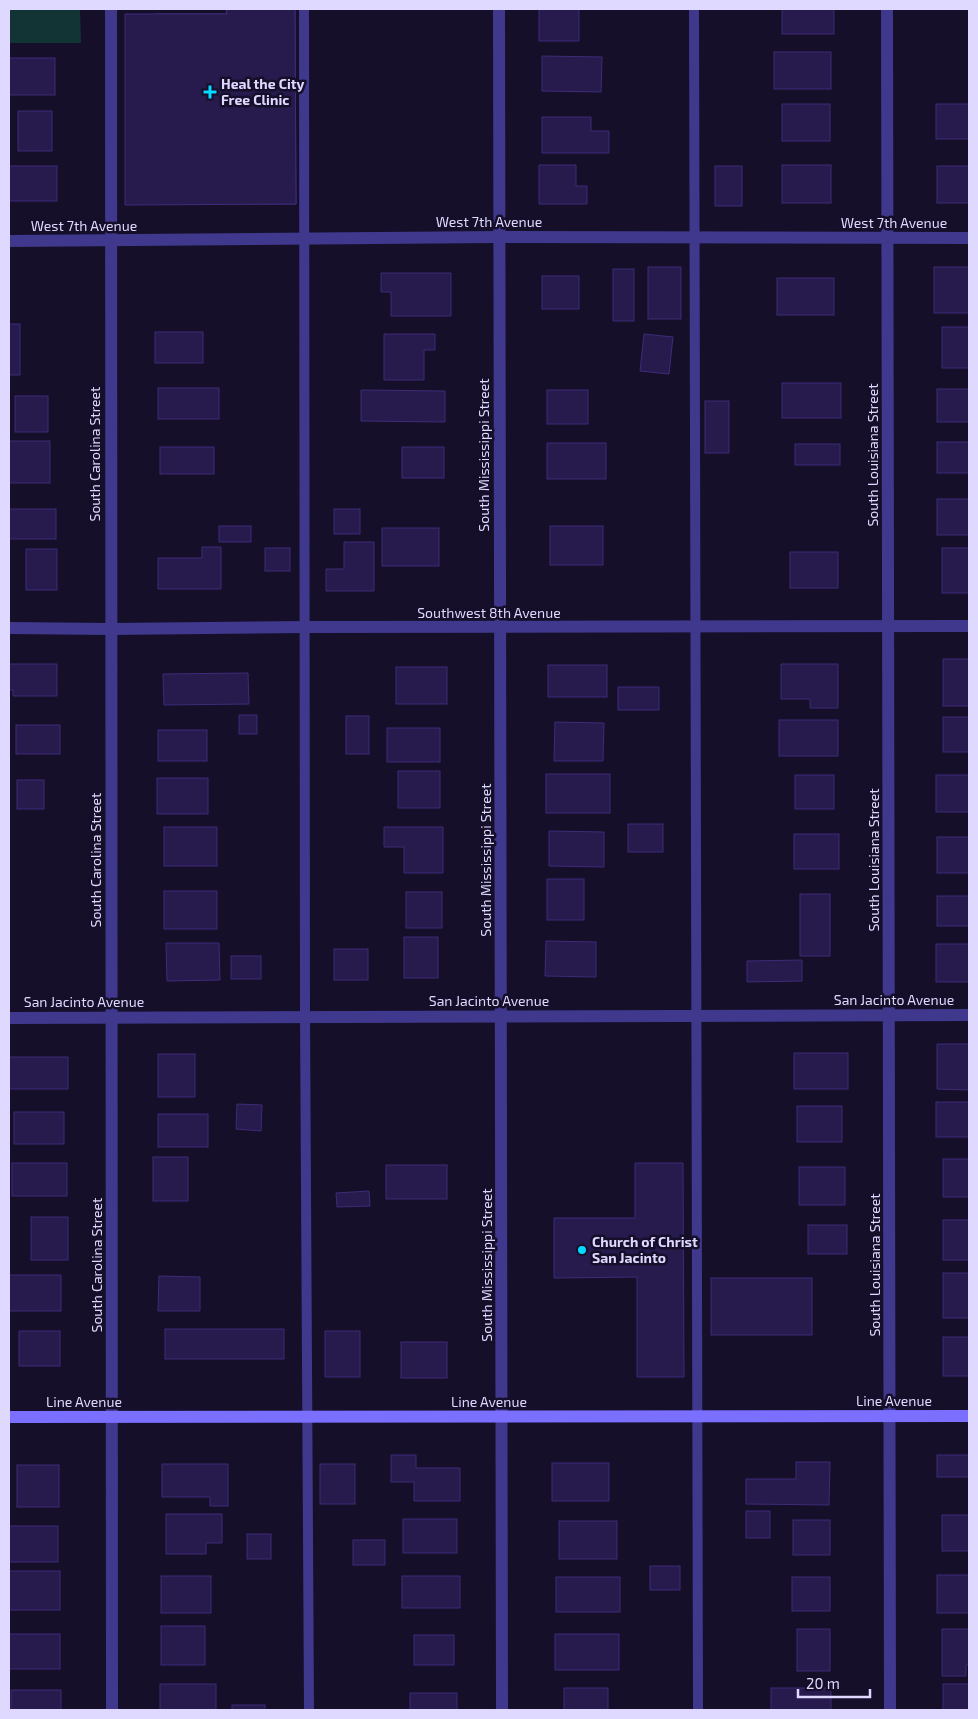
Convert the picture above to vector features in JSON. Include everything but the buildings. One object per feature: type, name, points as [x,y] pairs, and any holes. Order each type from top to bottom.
[{"type":"main road","name":"Line Avenue","points":[[9,1417],[969,1416]]},
{"type":"street","name":"South Carolina Street","points":[[111,9],[112,1710]]},
{"type":"street","name":"South Mississippi Street","points":[[499,9],[502,1710]]},
{"type":"street","name":"South Louisiana Street","points":[[887,9],[890,1710]]},
{"type":"street","name":"West 7th Avenue","points":[[9,241],[499,237],[969,238]]},
{"type":"street","name":"Southwest 8th Avenue","points":[[9,628],[110,630],[305,627],[969,626]]},
{"type":"street","name":"San Jacinto Avenue","points":[[9,1018],[969,1015]]},
{"type":"lane","points":[[304,9],[305,1017],[309,1710]]},
{"type":"lane","points":[[694,9],[698,1710]]},
{"type":"green space","points":[[9,9],[80,9],[81,43],[9,43]]},
{"type":"place","name":"Heal the City Free Clinic","points":[[210,92]]},
{"type":"place","name":"Church of Christ San Jacinto","points":[[582,1250]]}]
